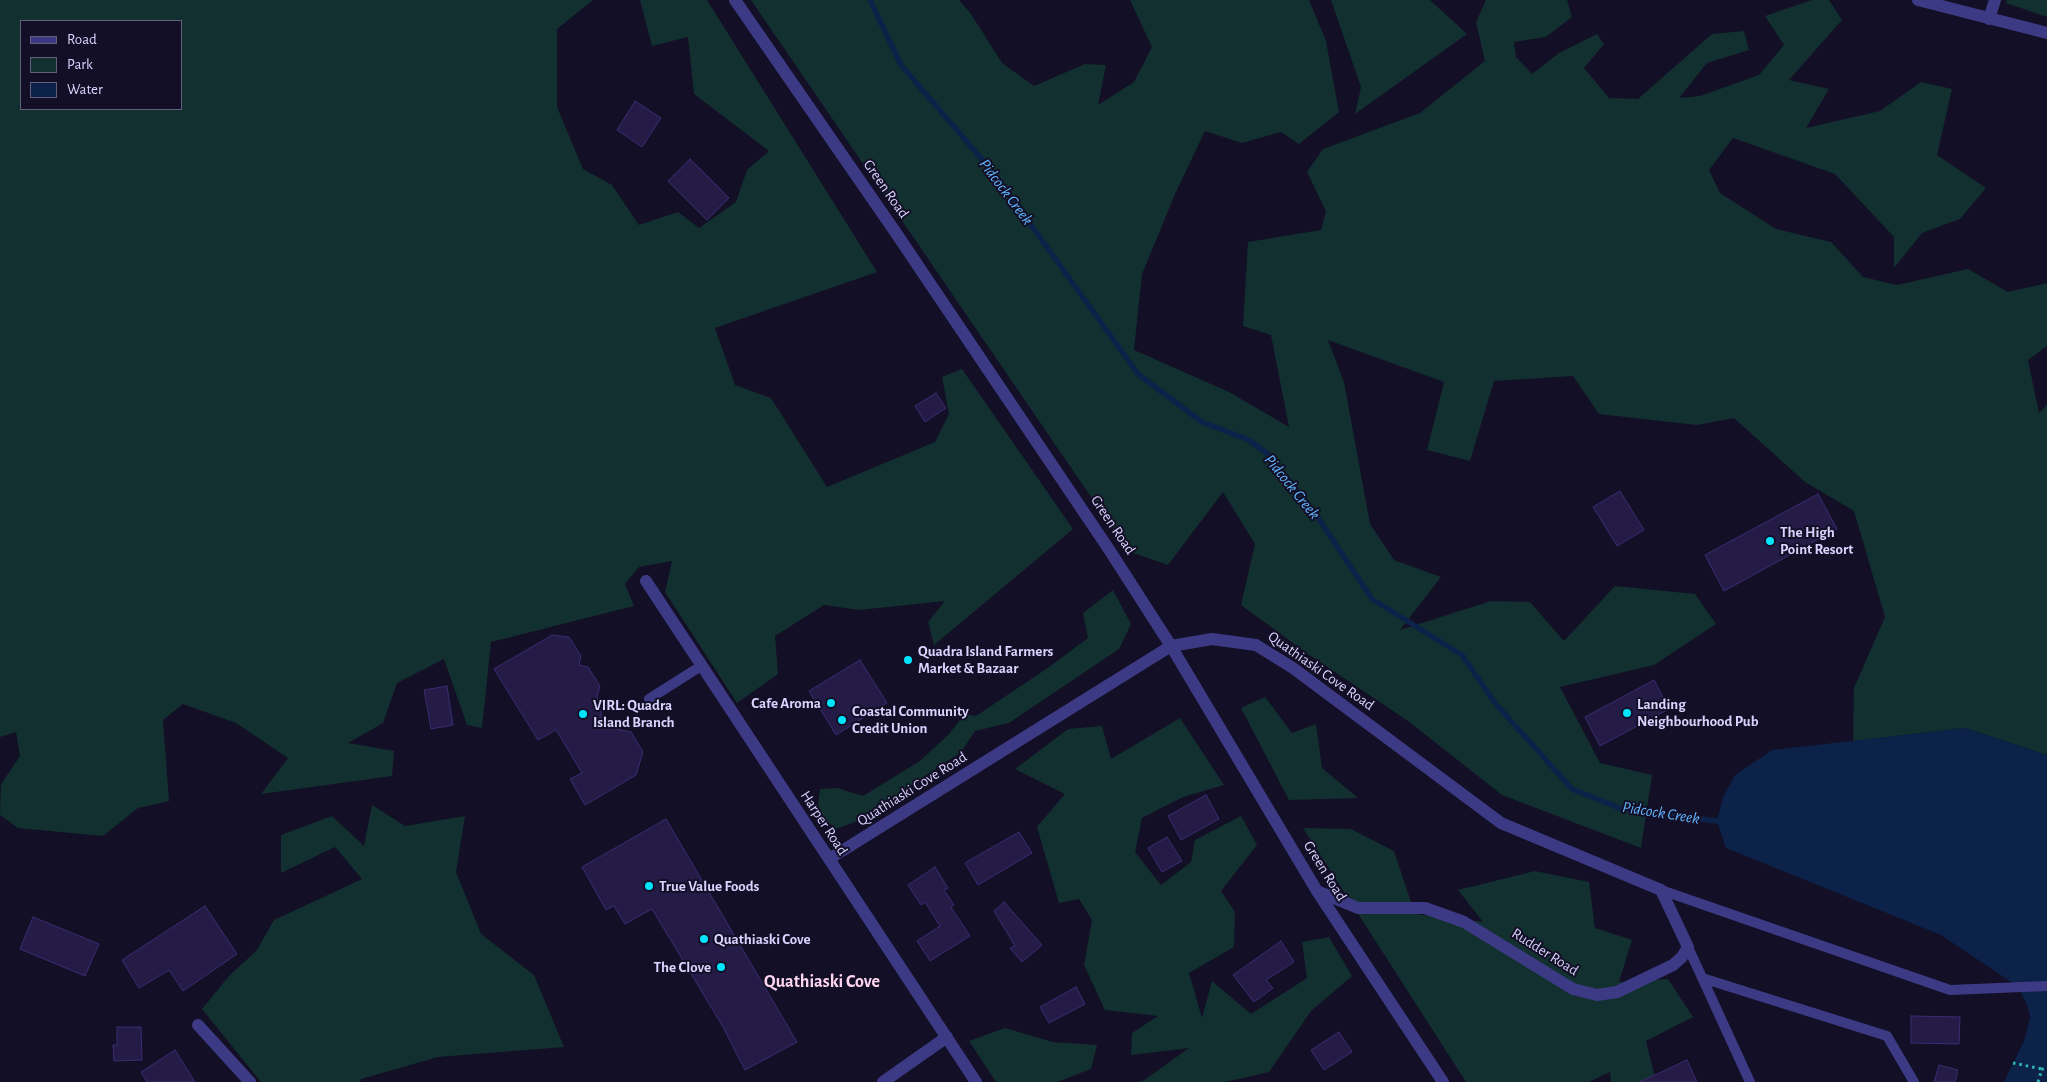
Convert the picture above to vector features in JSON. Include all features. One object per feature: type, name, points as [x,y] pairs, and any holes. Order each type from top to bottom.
[{"type":"street","name":"Green Road","points":[[735,0],[913,257],[1110,550],[1171,646],[1317,891],[1443,1082]]},
{"type":"street","points":[[1918,0],[2047,33]]},
{"type":"street","points":[[1989,19],[1995,0]]},
{"type":"street","name":"Harper Road","points":[[646,581],[976,1082]]},
{"type":"street","name":"Quathiaski Cove Road","points":[[829,860],[1171,646],[1212,639],[1256,645],[1293,668],[1501,823],[1661,890]]},
{"type":"street","points":[[1661,890],[1688,947]]},
{"type":"street","name":"Rudder Road","points":[[1317,891],[1358,908],[1425,908],[1464,922],[1574,990],[1597,995],[1617,992],[1673,965],[1682,957],[1688,947]]},
{"type":"street","points":[[198,1025],[250,1082]]},
{"type":"street","points":[[883,1082],[947,1037]]},
{"type":"lane","points":[[649,700],[701,666]]},
{"type":"lane","points":[[1661,890],[1950,990],[2047,986]]},
{"type":"lane","points":[[1688,947],[1750,1082]]},
{"type":"lane","points":[[1702,978],[1888,1036],[1914,1082]]},
{"type":"path","points":[[2013,1063],[2047,1071]]},
{"type":"path","points":[[2038,1082],[2042,1069]]},
{"type":"green space","points":[[0,0],[593,0],[557,29],[557,107],[583,169],[612,185],[639,225],[678,212],[699,228],[736,202],[747,170],[769,151],[694,94],[688,37],[652,46],[640,0],[707,0],[877,272],[715,328],[735,385],[771,398],[827,487],[935,442],[949,414],[942,377],[962,369],[1073,529],[934,645],[928,622],[945,601],[859,610],[824,605],[775,636],[778,674],[737,703],[665,592],[672,561],[639,567],[625,584],[634,606],[491,642],[482,728],[467,725],[444,659],[397,683],[383,723],[348,743],[394,751],[392,776],[261,794],[288,758],[236,723],[183,704],[163,720],[169,801],[138,808],[103,836],[18,828],[0,815],[1,784],[20,756],[16,732],[0,737]]},
{"type":"green space","points":[[751,0],[959,0],[971,14],[1002,63],[1034,86],[1085,64],[1106,65],[1098,105],[1134,82],[1152,47],[1130,0],[1309,0],[1326,41],[1339,112],[1299,144],[1281,132],[1242,143],[1205,131],[1176,192],[1142,274],[1134,350],[1229,392],[1289,427],[1271,335],[1243,326],[1248,242],[1321,230],[1326,211],[1307,172],[1323,149],[1420,113],[1485,61],[1476,22],[1486,0],[1567,0],[1572,17],[1546,37],[1514,42],[1516,57],[1532,74],[1559,53],[1597,34],[1604,44],[1584,68],[1609,98],[1638,99],[1712,34],[1744,31],[1749,50],[1707,63],[1679,98],[1700,96],[1759,75],[1784,45],[1765,16],[1812,0],[1829,0],[1842,20],[1789,80],[1829,89],[1806,128],[1880,111],[1921,82],[1952,89],[1937,155],[1986,188],[1960,219],[1922,233],[1894,268],[1894,237],[1835,174],[1733,138],[1709,170],[1720,193],[1776,229],[1831,242],[1863,277],[1897,285],[1968,269],[2008,292],[2047,283],[2047,346],[2028,360],[2039,413],[2047,405],[2047,755],[1965,728],[1853,741],[1854,688],[1885,617],[1854,511],[1805,482],[1734,418],[1697,425],[1599,414],[1573,376],[1494,381],[1470,461],[1427,450],[1444,382],[1328,340],[1344,382],[1370,524],[1394,560],[1441,577],[1400,630],[1491,601],[1530,602],[1564,641],[1615,586],[1695,594],[1716,624],[1654,665],[1560,687],[1600,763],[1652,775],[1641,848],[1502,795],[1408,721],[1308,654],[1241,605],[1255,544],[1223,492],[1168,565],[1128,551]]},
{"type":"green space","points":[[1331,0],[1430,0],[1467,34],[1355,114],[1361,87]]},
{"type":"green space","points":[[2007,0],[2047,0],[2047,17],[2006,3]]},
{"type":"green space","points":[[1113,590],[1131,624],[1119,649],[1009,723],[975,731],[961,752],[860,820],[836,829],[817,813],[820,789],[837,788],[863,796],[920,761],[948,735],[965,714],[976,716],[1049,667],[1088,638],[1083,613]]},
{"type":"green space","points":[[1265,697],[1292,733],[1316,724],[1322,768],[1358,798],[1289,800],[1241,708]]},
{"type":"green space","points":[[1180,718],[1224,785],[1183,797],[1142,818],[1135,852],[1161,885],[1191,862],[1195,840],[1241,816],[1257,845],[1221,891],[1235,912],[1234,947],[1189,973],[1202,1018],[1212,981],[1251,1014],[1307,978],[1302,942],[1329,937],[1352,976],[1311,1011],[1269,1072],[1225,1082],[1138,1082],[1143,1081],[1189,1048],[1131,1055],[1132,1033],[1158,1016],[1105,1010],[1084,965],[1092,920],[1079,899],[1059,903],[1037,827],[1065,794],[1015,769],[1068,729],[1102,726],[1111,759]]},
{"type":"green space","points":[[372,805],[405,826],[465,816],[456,872],[481,934],[534,975],[564,1047],[438,1057],[361,1079],[360,1082],[261,1082],[202,1009],[229,976],[257,950],[274,920],[362,879],[335,847],[281,873],[281,835],[332,816],[364,846]]},
{"type":"green space","points":[[1303,828],[1351,829],[1394,851],[1415,914],[1483,922],[1458,890],[1535,871],[1589,882],[1595,928],[1632,940],[1619,982],[1668,979],[1693,1017],[1646,1041],[1656,1082],[1611,1082],[1610,1072],[1589,1082],[1466,1082]]},
{"type":"green space","points":[[1005,1028],[1053,1042],[1097,1045],[1091,1069],[1057,1082],[996,1082],[969,1041]]},
{"type":"water","points":[[1965,728],[2047,755],[2047,1082],[2004,1082],[2024,1041],[2030,1017],[2027,1004],[2017,986],[1941,935],[1726,848],[1717,821],[1723,797],[1735,775],[1772,750]]},
{"type":"building","points":[[635,101],[661,118],[642,147],[617,130]]},
{"type":"building","points":[[690,159],[729,198],[707,220],[668,181]]},
{"type":"building","points":[[936,393],[946,408],[925,422],[915,406]]},
{"type":"building","points":[[1620,491],[1644,530],[1617,546],[1593,507]]},
{"type":"building","points":[[1818,494],[1837,529],[1724,591],[1705,555]]},
{"type":"building","points":[[552,635],[569,637],[581,656],[579,665],[588,667],[600,686],[597,697],[602,706],[601,717],[607,727],[631,732],[643,752],[636,775],[585,805],[570,779],[582,773],[556,730],[538,740],[494,669]]},
{"type":"building","points":[[860,660],[887,703],[836,735],[809,691]]},
{"type":"building","name":"Landing Neighbourhood Pub","points":[[1654,680],[1669,709],[1600,746],[1585,717]]},
{"type":"building","points":[[447,686],[453,725],[431,729],[424,690]]},
{"type":"building","points":[[1206,795],[1219,819],[1181,840],[1168,816]]},
{"type":"building","points":[[666,819],[797,1042],[745,1070],[723,1027],[652,909],[625,924],[614,906],[606,910],[582,867]]},
{"type":"building","points":[[1019,832],[1032,853],[978,885],[965,863]]},
{"type":"building","points":[[1167,837],[1182,861],[1162,872],[1148,848]]},
{"type":"building","points":[[935,867],[948,888],[944,890],[954,905],[951,907],[970,936],[930,961],[917,941],[940,926],[925,902],[921,905],[908,885]]},
{"type":"building","points":[[1004,902],[1042,945],[1022,962],[1010,948],[1015,946],[994,911]]},
{"type":"building","points":[[205,906],[237,954],[183,991],[169,970],[139,988],[122,960]]},
{"type":"building","points":[[33,917],[99,944],[85,976],[20,949]]},
{"type":"building","points":[[1281,941],[1294,962],[1266,980],[1273,988],[1254,1002],[1233,975]]},
{"type":"building","points":[[1076,987],[1085,1004],[1049,1023],[1040,1007]]},
{"type":"building","points":[[1911,1016],[1960,1017],[1959,1044],[1911,1043]]},
{"type":"building","points":[[117,1027],[141,1027],[142,1060],[114,1061],[113,1045],[117,1045]]},
{"type":"building","points":[[1339,1032],[1352,1052],[1324,1070],[1311,1050]]},
{"type":"building","points":[[175,1050],[195,1082],[147,1082],[141,1072]]},
{"type":"building","points":[[1687,1060],[1697,1082],[1640,1082]]},
{"type":"building","points":[[1939,1065],[1958,1070],[1955,1082],[1934,1082]]},
{"type":"waterway","name":"Pidcock Creek","points":[[870,0],[901,65],[993,172],[1138,374],[1202,422],[1249,440],[1269,455],[1321,522],[1372,599],[1462,655],[1495,703],[1572,789],[1622,809],[1717,821]]},
{"type":"place","name":"The High Point Resort","points":[[1770,541]]},
{"type":"place","name":"Quadra Island Farmers Market & Bazaar","points":[[908,660]]},
{"type":"place","name":"Cafe Aroma","points":[[831,703]]},
{"type":"place","name":"Landing Neighbourhood Pub","points":[[1627,713]]},
{"type":"place","name":"VIRL: Quadra Island Branch","points":[[583,714]]},
{"type":"place","name":"Coastal Community Credit Union","points":[[842,720]]},
{"type":"place","name":"True Value Foods","points":[[649,886]]},
{"type":"place","name":"Quathiaski Cove","points":[[704,939]]},
{"type":"place","name":"The Clove","points":[[721,967]]},
{"type":"district","name":"Quathiaski Cove","points":[[822,982]]}]
